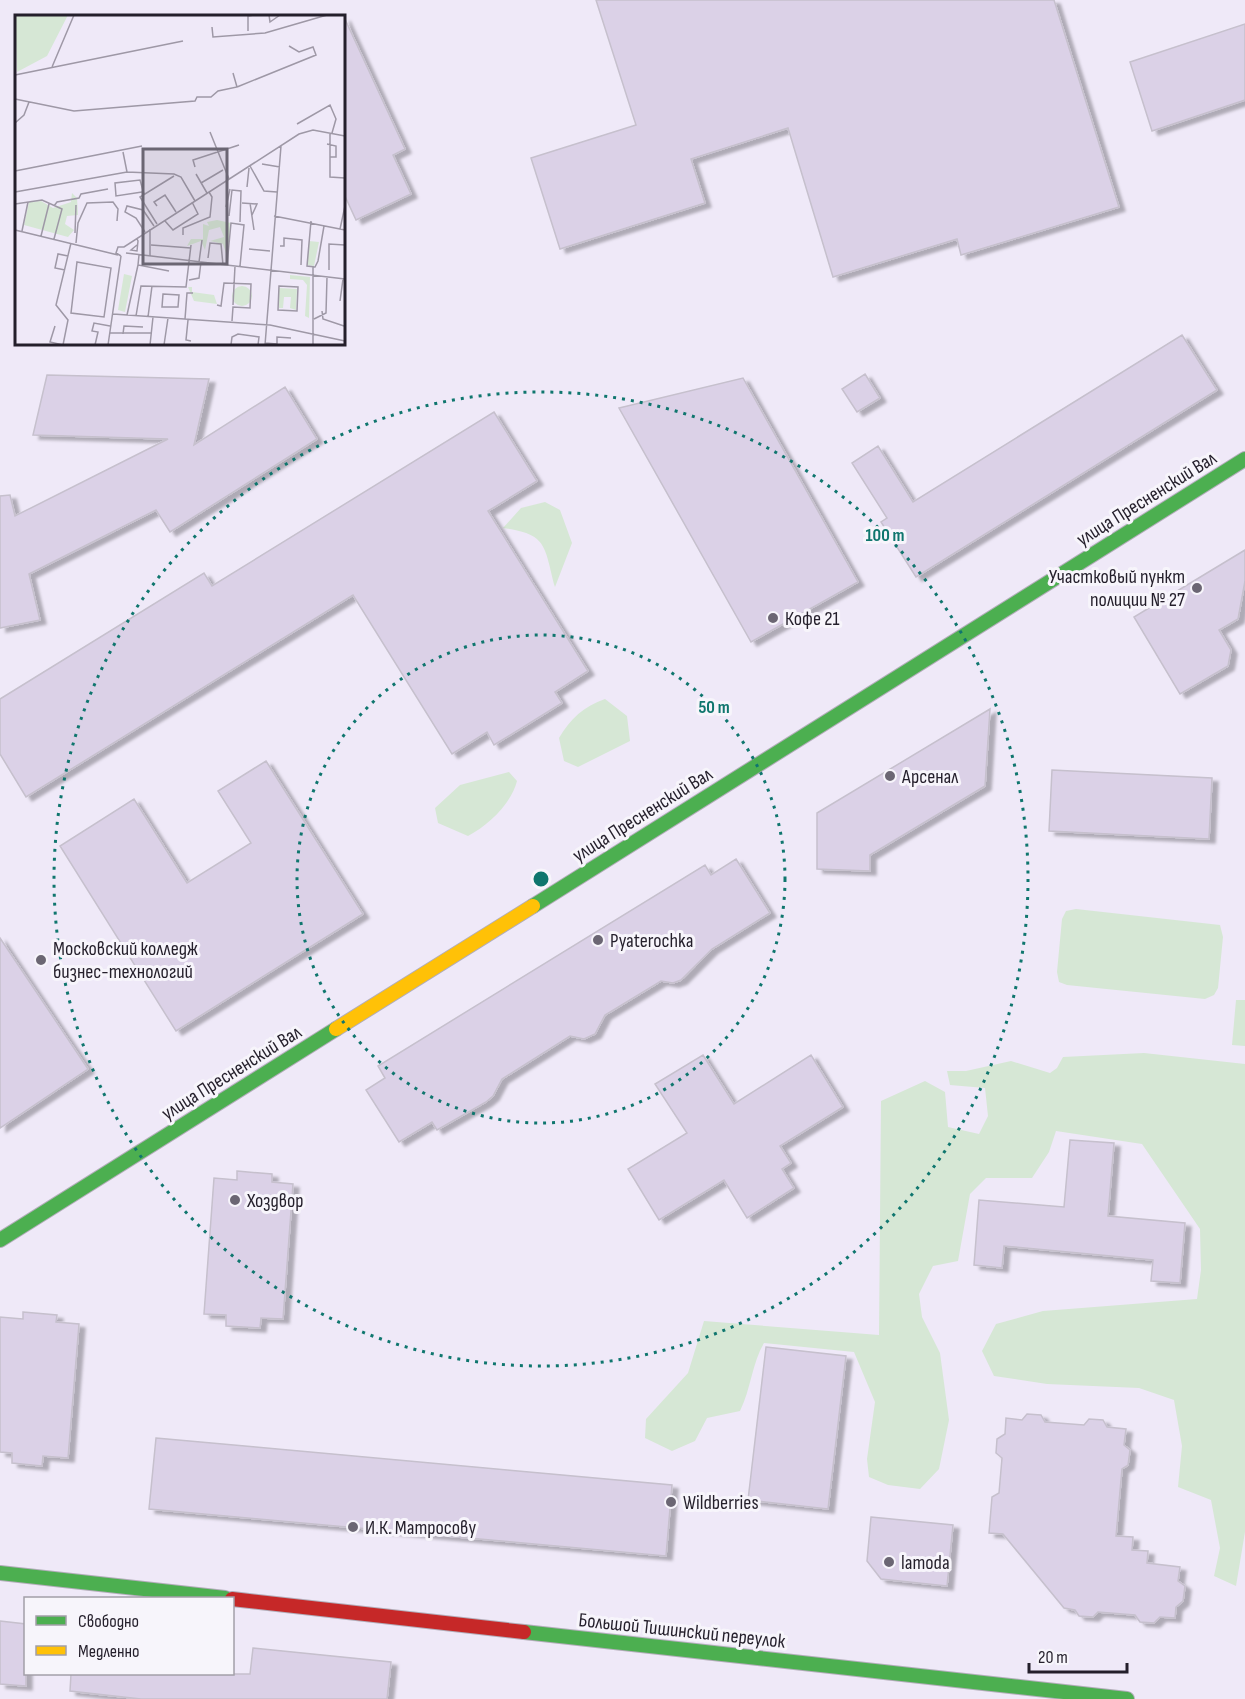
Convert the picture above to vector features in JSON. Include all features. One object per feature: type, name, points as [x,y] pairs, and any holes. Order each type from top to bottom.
[{"type":"main road","name":"улица Пресненский Вал","points":[[0,1240],[1245,459]]},
{"type":"main road","points":[[0,1573],[208,1597]]},
{"type":"main road","name":"Большой Тишинский переулок","points":[[234,1599],[1127,1699]]},
{"type":"green space","points":[[545,502],[560,510],[572,543],[555,587],[542,544],[529,534],[503,528],[521,508]]},
{"type":"green space","points":[[605,699],[627,716],[630,741],[578,767],[564,761],[559,738],[563,731],[584,709]]},
{"type":"green space","points":[[509,772],[517,781],[514,790],[504,806],[484,826],[468,836],[438,823],[435,808],[460,785]]},
{"type":"green space","points":[[1076,909],[1220,925],[1223,937],[1218,988],[1214,995],[1205,999],[1067,985],[1059,982],[1057,972],[1062,919],[1066,911]]},
{"type":"green space","points":[[1236,1000],[1245,1000],[1245,1046],[1232,1045]]},
{"type":"green space","points":[[1144,1053],[1245,1064],[1245,1532],[1236,1586],[1214,1576],[1220,1548],[1211,1500],[1178,1487],[1182,1446],[1174,1400],[1139,1388],[1047,1384],[994,1376],[982,1351],[996,1324],[1043,1311],[1197,1299],[1201,1270],[1200,1229],[1142,1144],[1056,1131],[1049,1152],[1032,1178],[986,1178],[970,1194],[958,1261],[933,1266],[919,1294],[922,1317],[940,1353],[949,1420],[939,1469],[920,1489],[888,1485],[869,1477],[867,1459],[875,1402],[854,1352],[764,1343],[740,1411],[707,1418],[695,1441],[672,1451],[645,1438],[646,1419],[688,1373],[704,1321],[879,1335],[881,1101],[925,1081],[945,1092],[948,1127],[979,1134],[988,1116],[985,1088],[950,1085],[947,1071],[966,1071],[1011,1061],[1050,1073],[1057,1068],[1063,1057]]},
{"type":"building","points":[[596,0],[1054,0],[1119,207],[961,255],[957,239],[833,277],[788,128],[691,159],[705,203],[560,249],[531,158],[636,125]]},
{"type":"building","points":[[345,19],[405,149],[393,155],[411,194],[356,220],[345,196]]},
{"type":"building","points":[[1245,24],[1245,100],[1152,131],[1130,62]]},
{"type":"building","points":[[1182,335],[1217,390],[916,577],[881,522],[887,518],[852,463],[878,446],[913,502]]},
{"type":"building","points":[[865,374],[880,398],[857,412],[842,389]]},
{"type":"building","points":[[47,375],[209,379],[194,445],[285,387],[317,439],[170,532],[156,510],[29,574],[40,620],[0,628],[0,496],[10,495],[15,516],[168,439],[33,435]]},
{"type":"building","points":[[743,378],[858,582],[751,642],[619,408]]},
{"type":"building","points":[[494,412],[537,481],[488,511],[588,671],[555,692],[562,703],[494,745],[487,732],[452,754],[353,595],[26,797],[0,754],[0,699],[204,573],[212,586]]},
{"type":"building","points":[[1245,550],[1245,581],[1238,619],[1219,630],[1231,650],[1228,666],[1180,694],[1134,617]]},
{"type":"building","points":[[990,709],[985,786],[870,855],[870,871],[817,869],[817,813]]},
{"type":"building","points":[[266,761],[363,914],[176,1031],[60,846],[134,799],[187,883],[251,843],[218,791]]},
{"type":"building","points":[[1052,770],[1212,778],[1209,839],[1049,831]]},
{"type":"building","points":[[736,859],[770,913],[712,949],[681,980],[673,983],[661,981],[605,1015],[595,1034],[584,1039],[570,1036],[502,1079],[493,1096],[486,1102],[437,1130],[432,1122],[399,1142],[366,1090],[385,1078],[378,1066],[705,865],[711,875]]},
{"type":"building","points":[[0,938],[88,1069],[0,1128]]},
{"type":"building","points":[[703,1055],[734,1104],[811,1055],[843,1107],[780,1146],[791,1163],[782,1169],[794,1188],[747,1218],[724,1180],[659,1220],[628,1169],[687,1133],[655,1084]]},
{"type":"building","points":[[1070,1140],[1114,1143],[1108,1216],[1185,1223],[1180,1283],[1151,1281],[1153,1260],[1004,1246],[1002,1268],[974,1265],[979,1200],[1064,1207]]},
{"type":"building","points":[[237,1171],[272,1174],[272,1182],[293,1184],[283,1319],[261,1318],[260,1328],[226,1326],[226,1315],[204,1314],[214,1178],[237,1180]]},
{"type":"building","points":[[23,1312],[57,1315],[56,1322],[79,1324],[68,1458],[43,1456],[42,1466],[12,1463],[12,1453],[0,1452],[0,1317],[23,1319]]},
{"type":"building","points":[[766,1347],[846,1356],[828,1509],[748,1500]]},
{"type":"building","points":[[1027,1414],[1041,1415],[1045,1422],[1084,1425],[1089,1419],[1103,1420],[1107,1427],[1126,1429],[1124,1445],[1130,1450],[1128,1465],[1122,1469],[1116,1536],[1133,1537],[1132,1550],[1148,1551],[1147,1563],[1180,1567],[1178,1581],[1185,1586],[1183,1601],[1176,1607],[1175,1618],[1160,1617],[1154,1623],[1140,1622],[1135,1615],[1098,1612],[1093,1617],[1079,1616],[1075,1610],[1064,1608],[1003,1534],[989,1533],[992,1497],[999,1493],[1002,1458],[996,1453],[997,1439],[1005,1434],[1006,1418],[1022,1420]]},
{"type":"building","points":[[156,1438],[672,1485],[666,1556],[149,1509]]},
{"type":"building","points":[[871,1517],[953,1525],[947,1586],[881,1579],[867,1561]]},
{"type":"building","points":[[0,1621],[24,1624],[26,1686],[0,1684]]},
{"type":"building","points":[[253,1648],[391,1662],[387,1699],[141,1699],[70,1691],[71,1675],[250,1674]]},
{"type":"traffic: fast","points":[[533,906],[1245,459]]},
{"type":"traffic: fast","points":[[0,1240],[336,1029]]},
{"type":"traffic: fast","points":[[0,1573],[216,1597]]},
{"type":"traffic: fast","points":[[524,1632],[1127,1699]]},
{"type":"traffic: slow","points":[[336,1029],[533,906]]},
{"type":"traffic: jam","points":[[234,1599],[524,1632]]},
{"type":"place","name":"Участковый пункт полиции № 27","points":[[1197,588]]},
{"type":"place","name":"Кофе 21","points":[[773,618]]},
{"type":"place","name":"Арсенал","points":[[890,776]]},
{"type":"place","name":"Pyaterochka","points":[[598,940]]},
{"type":"place","name":"Московский колледж бизнес-технологий","points":[[41,960]]},
{"type":"place","name":"Хоздвор","points":[[235,1200]]},
{"type":"place","name":"Wildberries","points":[[671,1502]]},
{"type":"place","name":"И.К. Матросову","points":[[353,1527]]},
{"type":"place","name":"lamoda","points":[[889,1562]]}]
